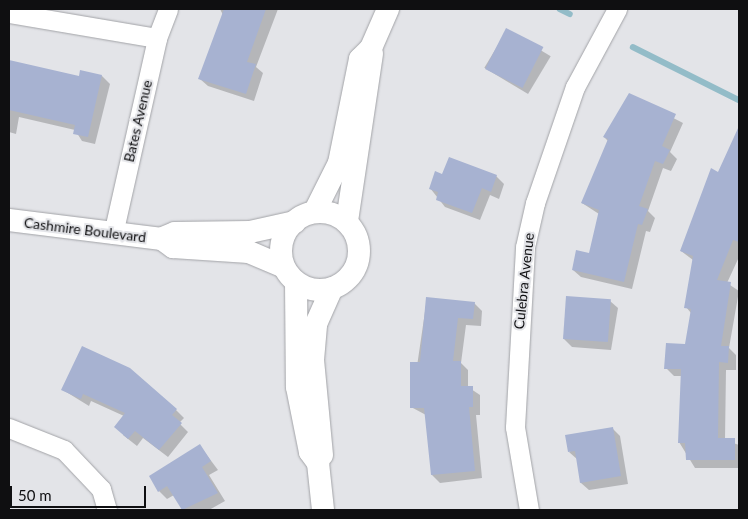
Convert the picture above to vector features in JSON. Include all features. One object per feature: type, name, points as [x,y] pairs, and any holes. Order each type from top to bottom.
[{"type":"street","name":"Bates Avenue","points":[[113,234],[156,38],[168,9]]},
{"type":"street","points":[[323,510],[318,463],[310,452],[297,387],[289,274],[281,242],[305,216],[334,178],[350,91],[360,60],[370,48],[388,9]]},
{"type":"street","name":"Culebra Avenue","points":[[529,510],[515,427],[525,247],[535,203],[575,87],[617,9]]},
{"type":"street","points":[[9,13],[156,38]]},
{"type":"street","points":[[318,463],[324,451],[314,344],[316,324],[332,288],[359,261],[358,239],[347,221],[373,62],[370,48]]},
{"type":"street","points":[[305,216],[347,221]]},
{"type":"street","name":"Cashmire Boulevard","points":[[162,239],[175,233],[250,232],[305,216]]},
{"type":"street","name":"Cashmire Boulevard","points":[[9,220],[162,239],[173,247],[249,252],[289,274]]},
{"type":"street","points":[[289,274],[332,288]]},
{"type":"street","points":[[9,428],[64,450],[101,489],[107,510]]},
{"type":"building","points":[[224,9],[266,9],[247,62],[256,64],[246,94],[198,79]]},
{"type":"building","points":[[506,28],[543,47],[523,88],[485,69]]},
{"type":"building","points":[[9,60],[79,76],[80,70],[102,75],[88,137],[73,134],[75,125],[9,110]]},
{"type":"building","points":[[629,93],[676,114],[662,146],[670,150],[663,164],[655,161],[639,206],[648,209],[642,225],[638,224],[624,282],[572,270],[576,250],[589,253],[599,210],[581,203],[608,139],[603,137]]},
{"type":"building","points":[[739,126],[739,242],[733,240],[717,280],[731,282],[721,346],[729,346],[728,363],[719,362],[718,438],[735,438],[735,460],[686,460],[685,443],[678,443],[681,369],[664,369],[666,343],[685,344],[691,309],[684,308],[693,256],[680,251],[711,168],[718,172]]},
{"type":"building","points":[[449,157],[497,175],[491,192],[482,188],[472,213],[436,200],[438,192],[429,189],[435,171],[442,174]]},
{"type":"building","points":[[566,296],[611,299],[608,342],[563,339]]},
{"type":"building","points":[[426,297],[475,302],[473,319],[458,318],[453,361],[461,361],[461,386],[473,386],[473,407],[469,407],[475,471],[431,475],[424,408],[410,408],[410,362],[420,362]]},
{"type":"building","points":[[82,346],[130,368],[177,409],[172,415],[182,423],[159,450],[135,431],[128,439],[114,427],[125,413],[83,394],[81,399],[61,390]]},
{"type":"building","points":[[613,427],[621,476],[580,483],[575,451],[568,452],[565,435]]},
{"type":"building","points":[[200,444],[211,461],[202,467],[218,493],[182,510],[167,486],[158,492],[149,476]]},
{"type":"waterway","points":[[560,9],[570,14]]},
{"type":"waterway","points":[[633,47],[739,100]]}]
